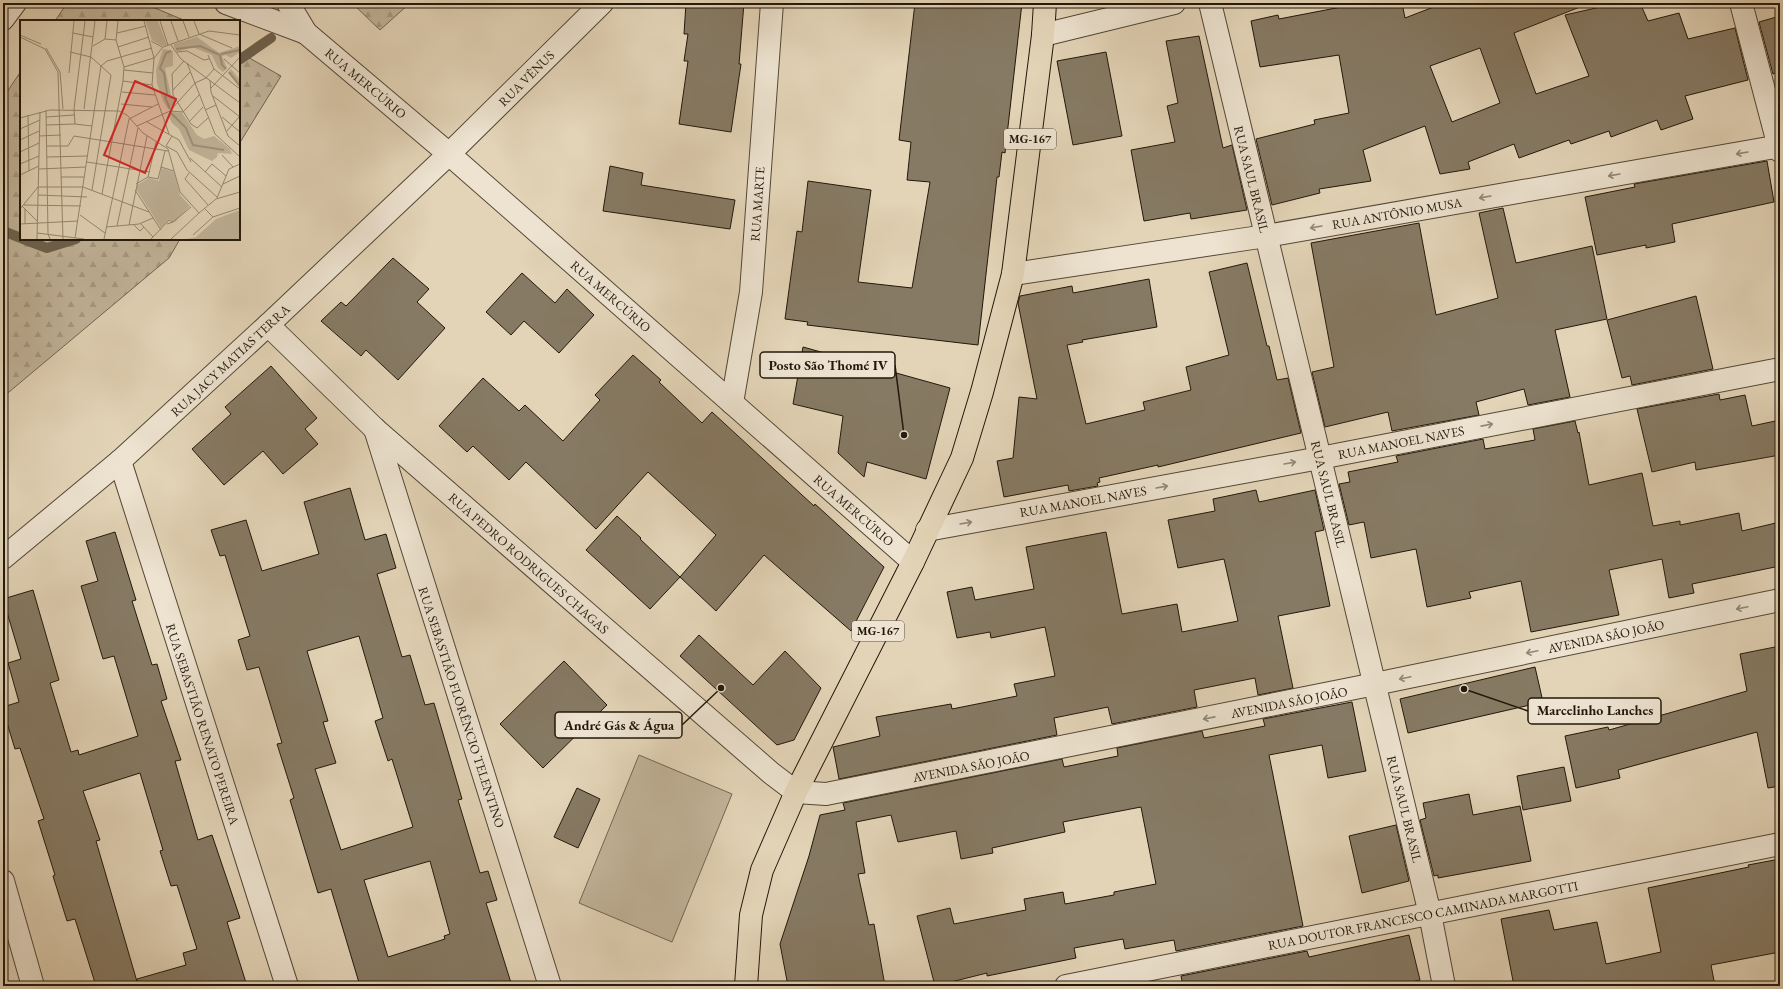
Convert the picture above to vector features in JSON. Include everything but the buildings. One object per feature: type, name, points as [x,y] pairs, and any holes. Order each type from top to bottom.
[{"type":"main road","name":"MG-167","points":[[746,986],[751,915],[762,870],[796,792],[912,562],[962,458],[982,392],[1012,274],[1043,35],[1045,3]]},
{"type":"street","points":[[3,19],[15,3]]},
{"type":"street","points":[[226,3],[306,32]]},
{"type":"street","points":[[288,3],[306,32]]},
{"type":"street","name":"RUA VÊNUS","points":[[449,154],[602,3]]},
{"type":"street","name":"RUA MARTE","points":[[732,403],[751,292],[772,3]]},
{"type":"street","points":[[1043,35],[1174,3]]},
{"type":"street","name":"RUA SAUL BRASIL","points":[[1210,3],[1430,914],[1444,986]]},
{"type":"street","points":[[1741,3],[1780,148]]},
{"type":"street","name":"RUA MERCÚRIO","points":[[306,32],[449,154],[912,562]]},
{"type":"street","name":"RUA ANTÔNIO MUSA","points":[[1012,274],[1266,236],[1780,148]]},
{"type":"street","name":"RUA JACY MATIAS TERRA","points":[[3,558],[120,461],[268,325],[449,154]]},
{"type":"street","name":"RUA PEDRO RODRIGUES CHAGAS","points":[[268,325],[375,429],[771,773],[796,792]]},
{"type":"street","name":"RUA MANOEL NAVES","points":[[927,530],[1320,458],[1780,369]]},
{"type":"street","name":"RUA SEBASTIÃO FLORÊNCIO TELENTINO","points":[[375,429],[550,986]]},
{"type":"street","name":"RUA SEBASTIÃO RENATO PEREIRA","points":[[120,461],[287,986]]},
{"type":"street","name":"AVENIDA SÃO JOÃO","points":[[796,792],[826,794],[1375,684],[1780,600]]},
{"type":"street","name":"RUA DOUTOR FRANCESCO CAMINADA MARGOTTI","points":[[1066,986],[1780,844]]},
{"type":"street","points":[[3,881],[33,986]]},
{"type":"green space","points":[[67,3],[143,3],[184,20],[56,20]]},
{"type":"green space","points":[[352,3],[410,3],[380,30]]},
{"type":"green space","points":[[240,53],[281,76],[240,142]]},
{"type":"green space","points":[[20,72],[20,240],[179,240],[169,258],[3,397],[3,98]]},
{"type":"green space","points":[[639,755],[732,794],[672,942],[579,903]]},
{"type":"waterway","points":[[240,59],[271,38]]},
{"type":"waterway","points":[[3,231],[20,238]]},
{"type":"waterway","points":[[26,240],[47,248],[73,240]]},
{"type":"place","name":"Posto São Thomé IV","points":[[904,435]]},
{"type":"place","name":"André Gás & Água","points":[[721,688]]},
{"type":"place","name":"Marcelinho Lanches","points":[[1464,689]]}]
